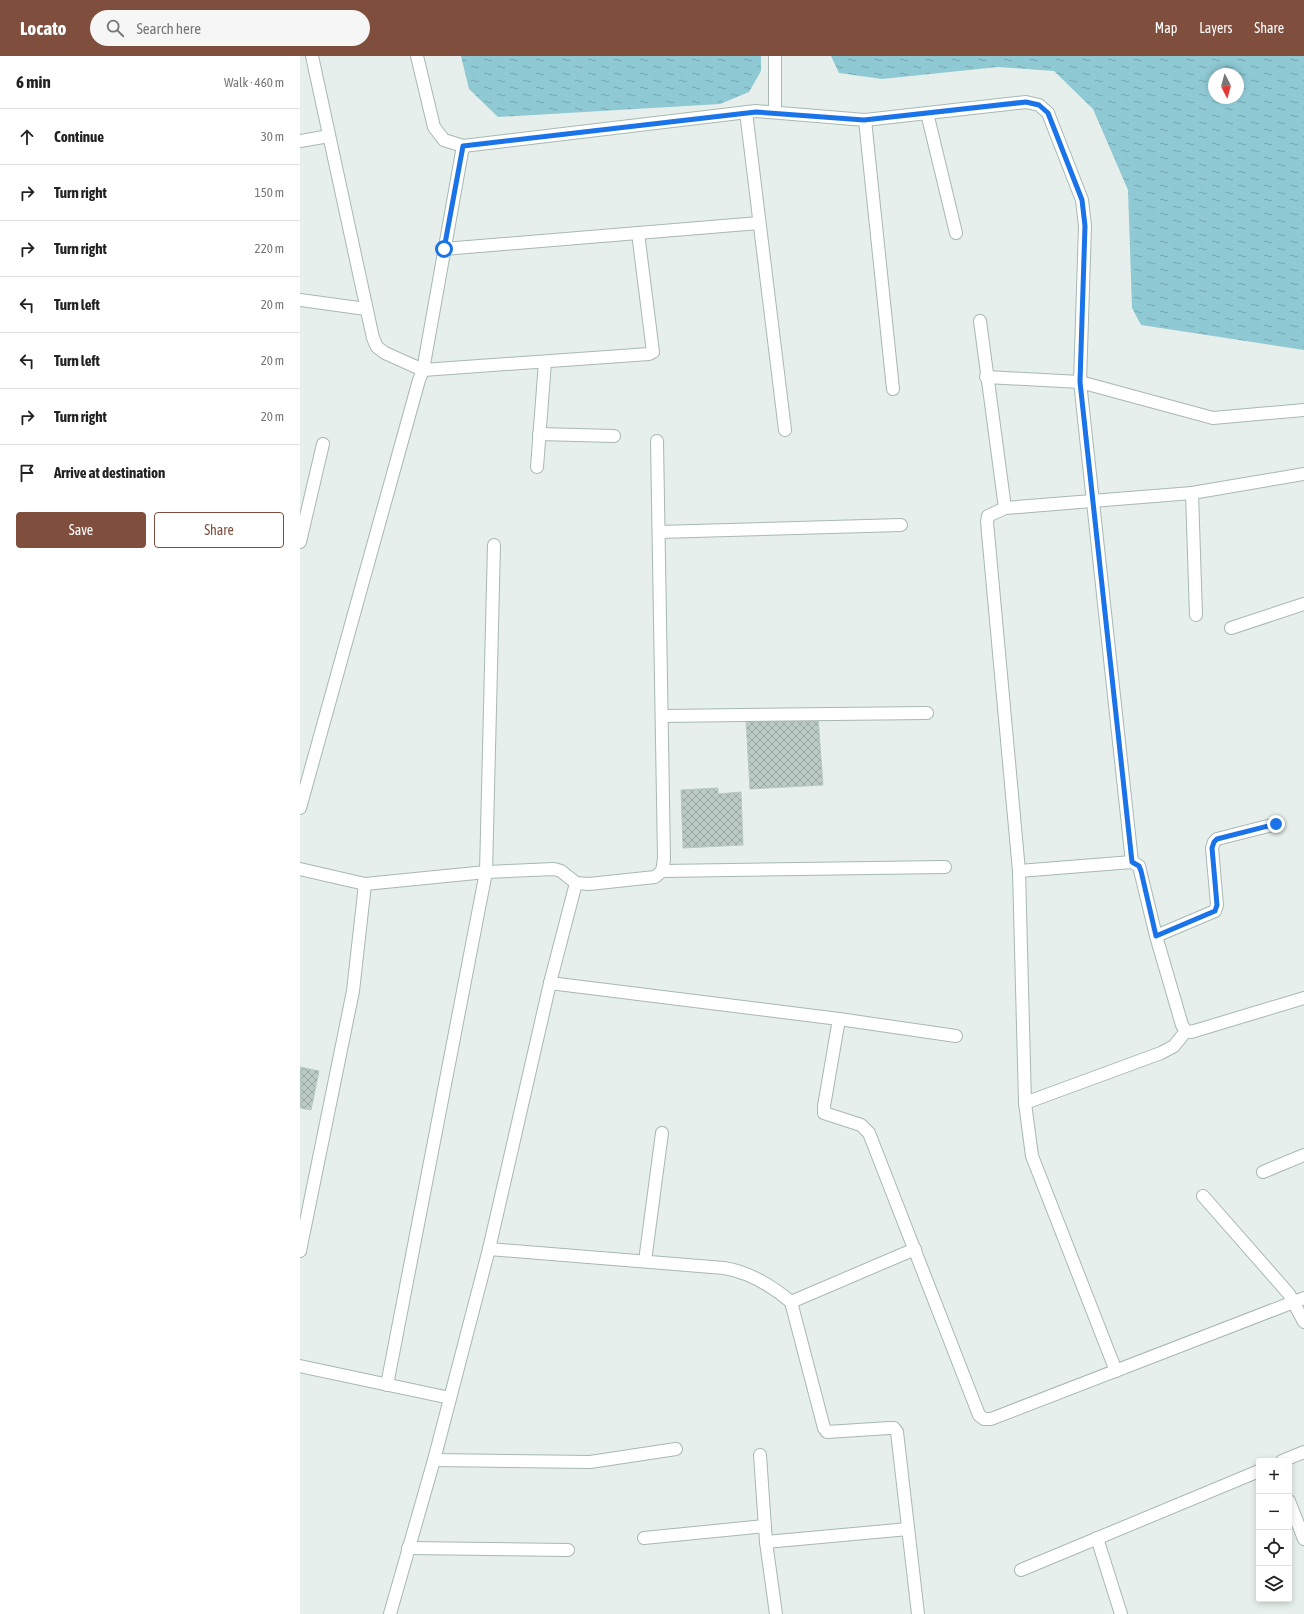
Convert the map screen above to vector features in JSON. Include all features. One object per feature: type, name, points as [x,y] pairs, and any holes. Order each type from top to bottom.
[{"type":"street","points":[[312,56],[373,338],[377,347],[385,353],[423,370],[649,354],[653,352],[638,233]]},
{"type":"street","points":[[417,56],[434,127],[444,140],[463,146],[746,112],[775,112],[864,120],[1026,102],[1039,105],[1048,113],[1082,200],[1084,211],[1085,226],[1080,382],[1132,862]]},
{"type":"street","points":[[775,56],[775,112]]},
{"type":"street","points":[[746,112],[785,430]]},
{"type":"street","points":[[927,113],[956,232]]},
{"type":"street","points":[[864,120],[893,389]]},
{"type":"street","points":[[300,141],[329,136]]},
{"type":"street","points":[[300,808],[423,370],[463,146]]},
{"type":"street","points":[[444,249],[759,223]]},
{"type":"street","points":[[300,300],[366,309]]},
{"type":"street","points":[[980,320],[986,377],[1004,508]]},
{"type":"street","points":[[537,467],[545,362]]},
{"type":"street","points":[[986,377],[1080,382],[1213,418],[1304,410]]},
{"type":"street","points":[[539,434],[614,436]]},
{"type":"street","points":[[657,441],[664,859],[662,871]]},
{"type":"street","points":[[300,542],[323,444]]},
{"type":"street","points":[[1116,1371],[1034,1165],[1025,1103],[1019,871],[986,522],[988,516],[1004,508],[1192,493],[1304,474]]},
{"type":"street","points":[[1192,493],[1196,615]]},
{"type":"street","points":[[659,532],[901,525]]},
{"type":"street","points":[[387,1385],[486,872],[494,545]]},
{"type":"street","points":[[1231,628],[1304,604]]},
{"type":"street","points":[[662,716],[927,713]]},
{"type":"street","points":[[1156,936],[1215,911],[1217,905],[1212,848],[1217,839],[1276,824]]},
{"type":"street","points":[[1019,871],[1132,862],[1139,866],[1156,936],[1182,1025],[1186,1031],[1191,1032],[1304,998]]},
{"type":"street","points":[[300,869],[365,884],[486,872],[554,869],[561,871],[576,883],[590,884],[655,877],[662,871],[945,867]]},
{"type":"street","points":[[390,1614],[434,1460],[489,1249],[550,983],[576,883]]},
{"type":"street","points":[[300,1251],[353,991],[365,884]]},
{"type":"street","points":[[550,983],[839,1019],[956,1036]]},
{"type":"street","points":[[839,1019],[824,1113],[829,1116],[861,1125],[869,1133],[979,1415],[984,1419],[991,1419],[1299,1301]]},
{"type":"street","points":[[1025,1103],[1161,1053],[1174,1046],[1186,1031]]},
{"type":"street","points":[[645,1261],[662,1133]]},
{"type":"street","points":[[1263,1172],[1304,1155]]},
{"type":"street","points":[[1203,1196],[1290,1294],[1299,1301],[1304,1322]]},
{"type":"street","points":[[489,1249],[645,1261],[737,1270],[775,1290],[791,1302],[824,1428],[827,1432],[889,1428],[894,1428],[897,1432],[918,1614]]},
{"type":"street","points":[[791,1302],[915,1249]]},
{"type":"street","points":[[300,1366],[450,1398]]},
{"type":"street","points":[[434,1460],[590,1462],[676,1449]]},
{"type":"street","points":[[1289,1458],[1304,1452]]},
{"type":"street","points":[[760,1455],[766,1542],[776,1614]]},
{"type":"street","points":[[1021,1570],[1256,1472]]},
{"type":"street","points":[[1292,1509],[1304,1539]]},
{"type":"street","points":[[644,1538],[765,1526]]},
{"type":"street","points":[[766,1542],[908,1529]]},
{"type":"street","points":[[1097,1538],[1121,1614]]},
{"type":"street","points":[[408,1548],[568,1550]]},
{"type":"water","points":[[461,56],[761,56],[761,71],[749,92],[720,104],[498,117],[469,89]]},
{"type":"water","points":[[831,56],[1304,56],[1304,350],[1141,325],[1132,308],[1128,190],[1093,109],[1054,71],[998,67],[882,79],[839,73]]},
{"type":"building","points":[[818,717],[823,785],[750,789],[746,721]]},
{"type":"building","points":[[718,788],[718,794],[741,792],[743,845],[683,848],[681,790]]},
{"type":"building","points":[[300,1067],[319,1071],[311,1110],[300,1108]]},
{"type":"route","points":[[444,249],[463,146],[756,112],[775,112],[864,120],[1026,102],[1039,105],[1048,113],[1082,200],[1084,211],[1085,226],[1080,382],[1132,862],[1139,866],[1141,871],[1156,936],[1211,914],[1215,911],[1217,905],[1212,848],[1217,839],[1276,824]]}]
